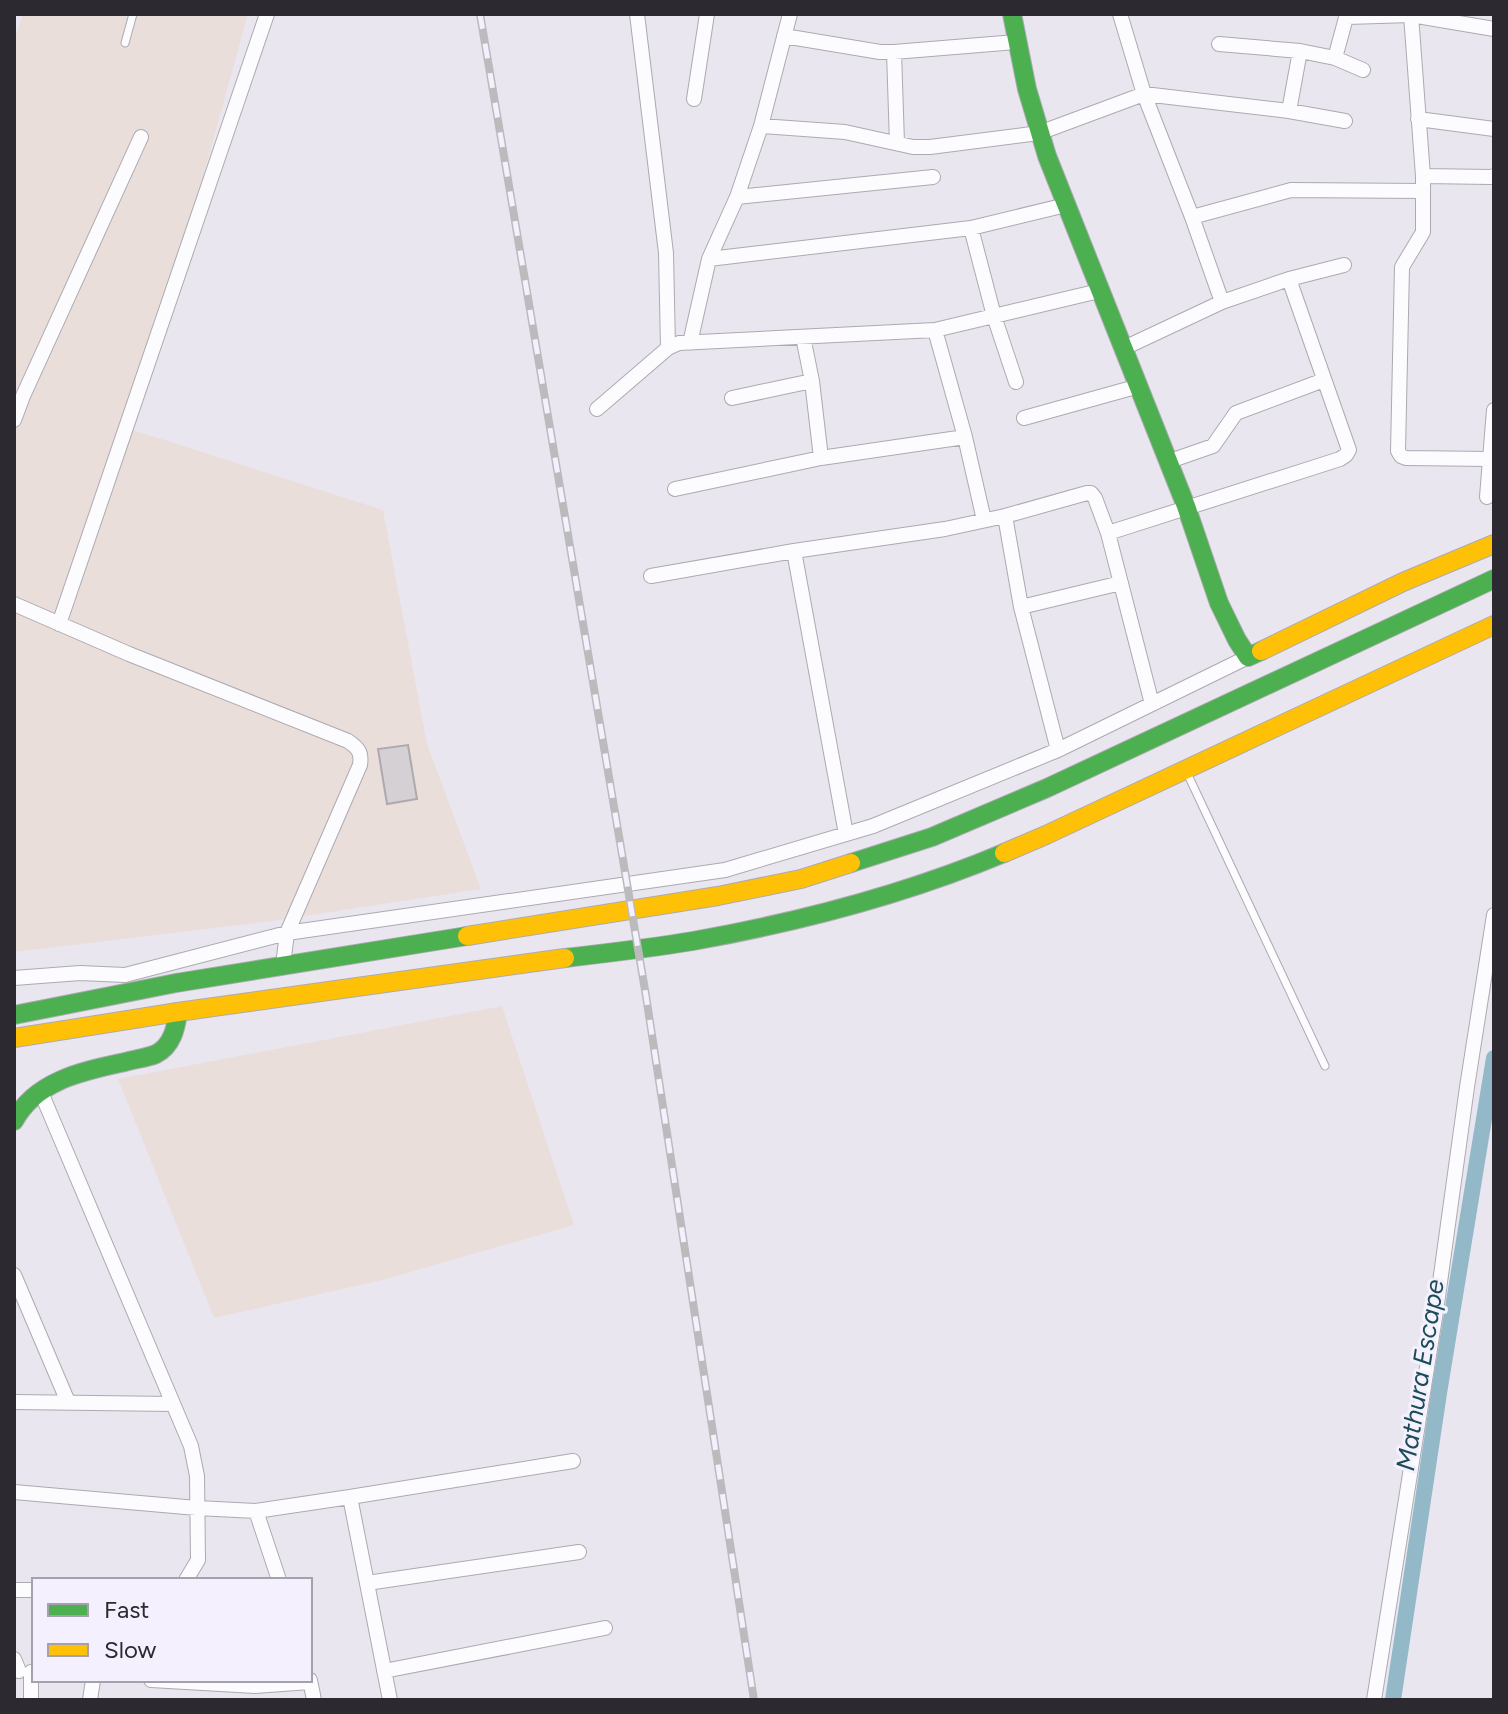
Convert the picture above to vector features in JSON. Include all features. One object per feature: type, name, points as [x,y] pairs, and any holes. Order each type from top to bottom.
[{"type":"main road","points":[[1012,14],[1039,133],[1186,507],[1213,590],[1226,621],[1248,657],[1403,582],[1494,544]]},
{"type":"main road","points":[[14,1015],[176,983],[718,896],[801,879],[932,837],[1047,788],[1494,579]]},
{"type":"main road","points":[[14,1038],[178,1012],[692,941],[822,914],[961,871],[1046,835],[1494,625]]},
{"type":"main road","points":[[14,1121],[29,1099],[40,1090],[66,1078],[156,1054],[167,1046],[175,1034],[178,1012]]},
{"type":"street","points":[[59,624],[267,14]]},
{"type":"street","points":[[637,14],[666,253],[668,348]]},
{"type":"street","points":[[694,99],[707,14]]},
{"type":"street","points":[[690,343],[712,248],[737,197],[761,126],[790,14]]},
{"type":"street","points":[[1120,14],[1144,94],[1222,302]]},
{"type":"street","points":[[1335,58],[1347,15],[1411,15],[1494,29]]},
{"type":"street","points":[[1411,15],[1423,176],[1423,232],[1402,267],[1398,451],[1406,458],[1490,459]]},
{"type":"street","points":[[784,36],[880,52],[1016,42]]},
{"type":"street","points":[[1219,44],[1300,51],[1335,58],[1363,70]]},
{"type":"street","points":[[1289,111],[1300,51]]},
{"type":"street","points":[[894,52],[897,143]]},
{"type":"street","points":[[761,126],[845,132],[913,147],[930,147],[1039,133],[1144,94],[1289,111],[1345,121]]},
{"type":"street","points":[[1418,119],[1494,129]]},
{"type":"street","points":[[14,420],[141,137]]},
{"type":"street","points":[[1423,176],[1494,176]]},
{"type":"street","points":[[737,197],[933,177]]},
{"type":"street","points":[[1192,217],[1291,190],[1423,191]]},
{"type":"street","points":[[709,259],[971,228],[1066,205]]},
{"type":"street","points":[[971,228],[994,316],[1016,382]]},
{"type":"street","points":[[1122,349],[1222,302],[1289,279],[1344,265]]},
{"type":"street","points":[[1108,533],[1346,455],[1349,450],[1289,279]]},
{"type":"street","points":[[597,409],[668,348],[679,343],[935,330],[1099,291]]},
{"type":"street","points":[[935,330],[984,520]]},
{"type":"street","points":[[803,337],[812,381],[821,458]]},
{"type":"street","points":[[1167,462],[1213,446],[1236,413],[1324,380]]},
{"type":"street","points":[[732,398],[812,381]]},
{"type":"street","points":[[1024,418],[1139,386]]},
{"type":"street","points":[[1487,497],[1494,410]]},
{"type":"street","points":[[675,489],[821,458],[965,437]]},
{"type":"street","points":[[651,576],[930,531],[1005,516],[1091,493],[1108,533],[1152,704]]},
{"type":"street","points":[[1005,516],[1021,607],[1058,750]]},
{"type":"street","points":[[794,551],[846,834]]},
{"type":"street","points":[[1021,607],[1121,583]]},
{"type":"street","points":[[14,604],[348,741],[357,748],[361,755],[360,765],[287,933],[283,965]]},
{"type":"street","points":[[14,978],[80,973],[125,975],[287,933],[725,870],[873,826],[1058,750],[1248,657]]},
{"type":"street","points":[[1374,1700],[1436,1311],[1494,915]]},
{"type":"street","points":[[40,1090],[195,1461],[198,1560],[187,1578]]},
{"type":"street","points":[[14,1275],[68,1402]]},
{"type":"street","points":[[14,1402],[173,1404]]},
{"type":"street","points":[[14,1492],[256,1511],[573,1461]]},
{"type":"street","points":[[350,1497],[390,1700]]},
{"type":"street","points":[[256,1511],[278,1578]]},
{"type":"street","points":[[367,1583],[579,1552]]},
{"type":"street","points":[[384,1671],[605,1628]]},
{"type":"street","points":[[22,1669],[31,1700]]},
{"type":"street","points":[[190,1682],[255,1686],[299,1682]]},
{"type":"lane","points":[[125,43],[133,14]]},
{"type":"lane","points":[[1185,769],[1325,1066]]},
{"type":"shaded area","points":[[23,14],[248,14],[133,430],[383,510],[427,744],[481,889],[272,921],[14,952],[14,40]]},
{"type":"shaded area","points":[[502,1006],[574,1225],[382,1280],[214,1318],[118,1079]]},
{"type":"building","points":[[408,745],[417,799],[387,804],[378,749]]},
{"type":"waterway","name":"Mathura Escape","points":[[1393,1700],[1494,1058]]},
{"type":"railway","points":[[480,14],[646,996],[754,1700]]},
{"type":"traffic: fast","points":[[1012,14],[1027,89],[1047,156],[1186,506],[1219,603],[1248,657],[1261,651]]},
{"type":"traffic: fast","points":[[851,863],[932,837],[1047,788],[1494,579]]},
{"type":"traffic: fast","points":[[565,958],[693,941],[812,916],[928,882],[1004,853]]},
{"type":"traffic: fast","points":[[14,1015],[176,983],[467,936]]},
{"type":"traffic: fast","points":[[14,1121],[35,1096],[62,1080],[161,1051],[172,1036],[178,1012]]},
{"type":"traffic: slow","points":[[1261,651],[1403,582],[1494,544]]},
{"type":"traffic: slow","points":[[1004,853],[1494,625]]},
{"type":"traffic: slow","points":[[467,936],[718,896],[801,879],[851,863]]},
{"type":"traffic: slow","points":[[14,1038],[565,958]]}]
